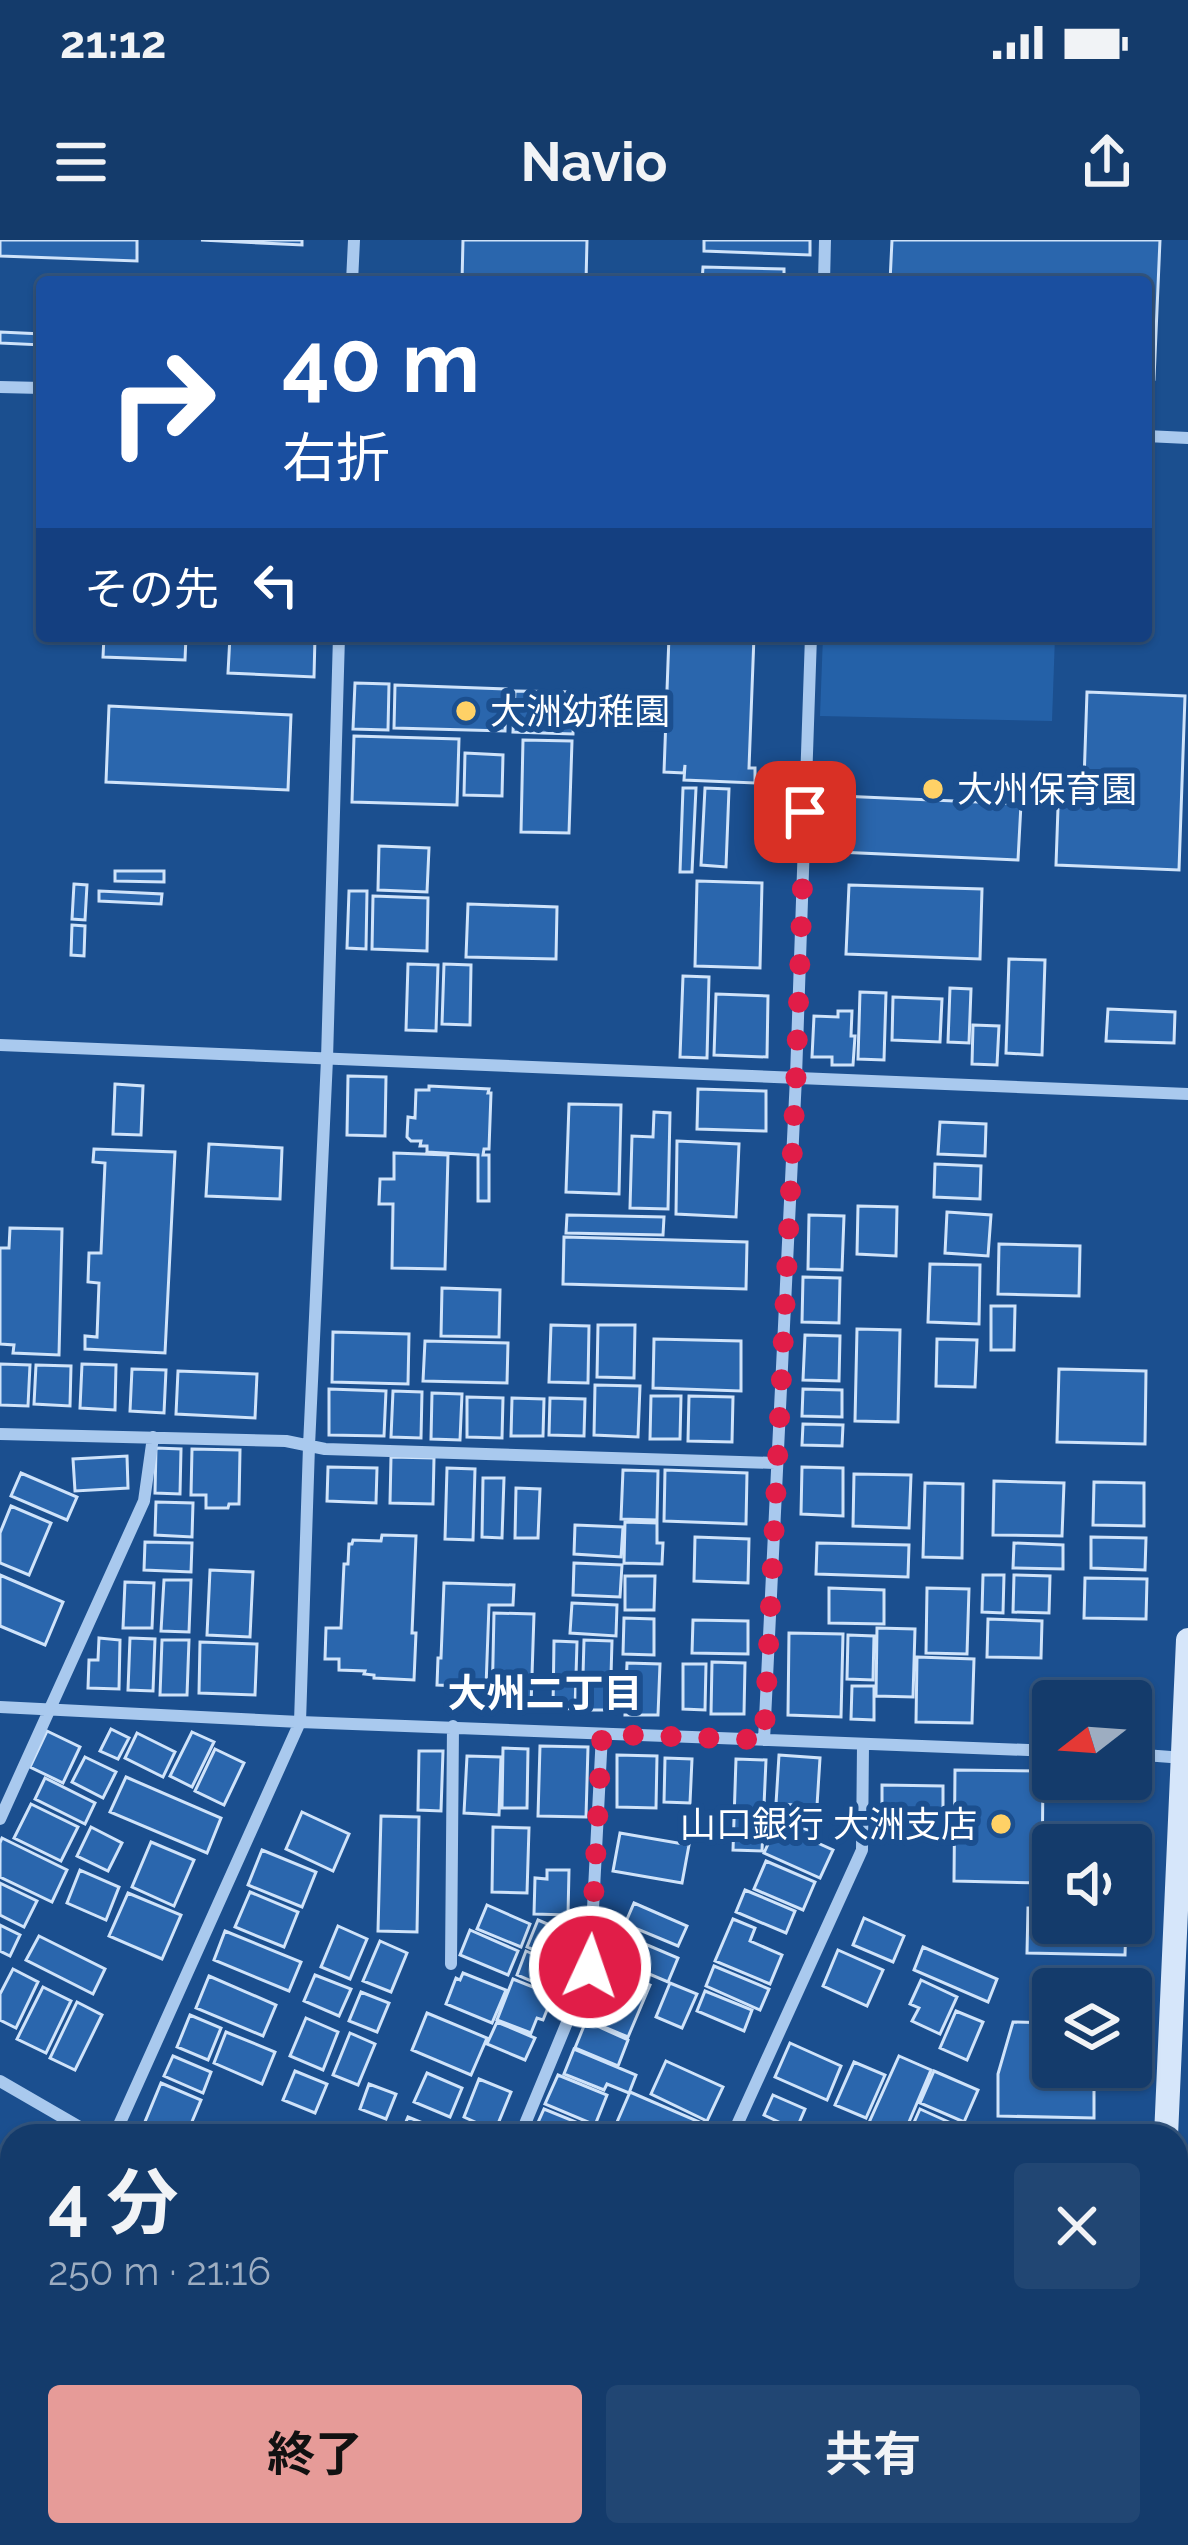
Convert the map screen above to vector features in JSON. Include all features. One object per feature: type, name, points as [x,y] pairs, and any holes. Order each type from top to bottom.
[{"type":"main road","points":[[1167,2124],[1188,1640]]},
{"type":"street","points":[[352,276],[355,240]]},
{"type":"street","points":[[824,276],[825,240]]},
{"type":"street","points":[[0,387],[36,388]]},
{"type":"street","points":[[1152,436],[1188,438]]},
{"type":"street","points":[[119,2124],[300,1722],[339,642]]},
{"type":"street","points":[[764,1740],[796,1077],[811,642]]},
{"type":"street","points":[[0,1045],[1188,1094]]},
{"type":"street","points":[[0,1434],[286,1441],[325,1449],[776,1463]]},
{"type":"street","points":[[0,1819],[144,1501],[153,1437]]},
{"type":"street","points":[[0,1707],[1032,1750]]},
{"type":"street","points":[[451,1964],[453,1726]]},
{"type":"street","points":[[525,2124],[590,1967],[602,1734]]},
{"type":"street","points":[[737,2124],[862,1850],[863,1745]]},
{"type":"street","points":[[1152,1756],[1186,1759]]},
{"type":"street","points":[[0,2081],[74,2124]]},
{"type":"shaded area","points":[[823,642],[1055,642],[1052,721],[820,716]]},
{"type":"building","points":[[0,240],[137,240],[137,261],[0,256]]},
{"type":"building","points":[[201,240],[302,240],[302,245]]},
{"type":"building","points":[[463,240],[587,240],[586,276],[462,276]]},
{"type":"building","points":[[704,240],[810,240],[810,255],[704,251]]},
{"type":"building","points":[[892,240],[1160,240],[1154,379],[1152,276],[890,276]]},
{"type":"building","points":[[703,267],[784,269],[784,276],[702,276]]},
{"type":"building","points":[[0,332],[36,334],[36,345],[0,343]]},
{"type":"building","points":[[104,642],[186,642],[185,660],[103,657]]},
{"type":"building","points":[[230,642],[315,642],[314,677],[228,673]]},
{"type":"building","points":[[669,642],[754,642],[749,768],[755,768],[755,783],[684,780],[685,765],[684,773],[664,772]]},
{"type":"building","points":[[355,683],[389,684],[388,730],[353,729]]},
{"type":"building","points":[[395,685],[506,689],[505,731],[394,728]]},
{"type":"building","points":[[515,691],[575,692],[573,734],[513,732]]},
{"type":"building","points":[[1087,692],[1185,696],[1179,870],[1056,865],[1059,779],[1084,781]]},
{"type":"building","points":[[109,706],[291,715],[288,790],[106,782]]},
{"type":"building","points":[[354,736],[459,739],[457,805],[352,802]]},
{"type":"building","points":[[523,740],[572,741],[569,833],[521,832]]},
{"type":"building","points":[[465,753],[503,755],[502,796],[464,795]]},
{"type":"building","points":[[683,788],[696,788],[692,872],[680,872]]},
{"type":"building","points":[[705,788],[729,789],[726,867],[701,865]]},
{"type":"building","points":[[840,796],[1021,804],[1018,860],[838,852]]},
{"type":"building","points":[[379,846],[429,848],[427,892],[378,890]]},
{"type":"building","points":[[115,871],[164,871],[164,882],[115,881]]},
{"type":"building","points":[[697,881],[762,883],[760,968],[695,966]]},
{"type":"building","points":[[74,884],[87,885],[85,920],[72,919]]},
{"type":"building","points":[[849,885],[982,889],[980,959],[846,954]]},
{"type":"building","points":[[99,891],[162,894],[161,904],[99,901]]},
{"type":"building","points":[[349,891],[367,891],[366,949],[347,948]]},
{"type":"building","points":[[373,896],[428,898],[427,951],[372,949]]},
{"type":"building","points":[[468,904],[557,907],[556,959],[466,957]]},
{"type":"building","points":[[72,925],[85,926],[84,956],[71,955]]},
{"type":"building","points":[[1009,959],[1045,960],[1042,1055],[1006,1053]]},
{"type":"building","points":[[408,964],[438,965],[436,1031],[406,1030]]},
{"type":"building","points":[[444,964],[471,965],[470,1025],[442,1024]]},
{"type":"building","points":[[683,976],[709,977],[707,1058],[680,1057]]},
{"type":"building","points":[[950,988],[971,989],[969,1043],[948,1042]]},
{"type":"building","points":[[860,992],[886,993],[884,1060],[858,1059]]},
{"type":"building","points":[[716,994],[768,996],[767,1057],[714,1055]]},
{"type":"building","points":[[893,997],[942,999],[940,1042],[892,1040]]},
{"type":"building","points":[[1108,1009],[1175,1012],[1174,1043],[1106,1041]]},
{"type":"building","points":[[838,1011],[852,1011],[853,1065],[832,1065],[832,1057],[812,1057],[814,1016],[838,1017]]},
{"type":"building","points":[[973,1025],[999,1026],[997,1065],[972,1064]]},
{"type":"building","points":[[348,1076],[386,1077],[385,1136],[347,1135]]},
{"type":"building","points":[[115,1084],[143,1086],[141,1135],[113,1134]]},
{"type":"building","points":[[429,1086],[489,1089],[489,1149],[483,1155],[489,1155],[489,1201],[478,1201],[478,1155],[427,1152],[421,1141],[407,1137],[408,1117],[415,1118],[416,1090],[429,1090]]},
{"type":"building","points":[[698,1089],[766,1091],[766,1131],[697,1129]]},
{"type":"building","points":[[569,1104],[621,1105],[619,1194],[566,1192]]},
{"type":"building","points":[[654,1112],[670,1113],[668,1209],[630,1208],[632,1136],[653,1137]]},
{"type":"building","points":[[940,1122],[986,1124],[985,1156],[938,1154]]},
{"type":"building","points":[[677,1141],[739,1144],[736,1217],[676,1214]]},
{"type":"building","points":[[209,1144],[282,1148],[280,1199],[206,1196]]},
{"type":"building","points":[[94,1149],[175,1152],[165,1353],[85,1349],[85,1336],[97,1337],[99,1283],[88,1282],[89,1253],[101,1253],[105,1163],[93,1162]]},
{"type":"building","points":[[394,1153],[448,1155],[445,1269],[392,1268],[393,1204],[379,1204],[380,1179],[394,1179]]},
{"type":"building","points":[[935,1164],[981,1166],[980,1199],[934,1197]]},
{"type":"building","points":[[858,1206],[897,1207],[896,1256],[857,1254]]},
{"type":"building","points":[[947,1212],[991,1215],[988,1256],[945,1253]]},
{"type":"building","points":[[567,1215],[664,1217],[663,1235],[566,1233]]},
{"type":"building","points":[[809,1215],[844,1216],[842,1270],[808,1269]]},
{"type":"building","points":[[10,1228],[62,1229],[59,1355],[13,1353],[14,1345],[0,1344],[0,1248],[9,1248]]},
{"type":"building","points":[[564,1237],[747,1242],[746,1289],[563,1284]]},
{"type":"building","points":[[999,1244],[1080,1246],[1079,1296],[998,1294]]},
{"type":"building","points":[[930,1264],[980,1265],[979,1324],[928,1322]]},
{"type":"building","points":[[803,1277],[840,1278],[839,1323],[802,1322]]},
{"type":"building","points":[[442,1288],[500,1290],[499,1337],[441,1336]]},
{"type":"building","points":[[991,1306],[1015,1306],[1014,1350],[991,1350]]},
{"type":"building","points":[[551,1325],[589,1326],[588,1383],[549,1382]]},
{"type":"building","points":[[598,1325],[635,1325],[634,1378],[597,1377]]},
{"type":"building","points":[[857,1329],[900,1330],[898,1422],[855,1421]]},
{"type":"building","points":[[333,1332],[409,1334],[408,1384],[332,1382]]},
{"type":"building","points":[[805,1335],[840,1336],[839,1381],[803,1380]]},
{"type":"building","points":[[654,1339],[741,1341],[741,1391],[653,1388]]},
{"type":"building","points":[[937,1339],[977,1340],[975,1387],[936,1386]]},
{"type":"building","points":[[425,1341],[508,1343],[507,1383],[423,1381]]},
{"type":"building","points":[[0,1364],[30,1365],[28,1406],[0,1405]]},
{"type":"building","points":[[82,1364],[116,1365],[115,1410],[80,1408]]},
{"type":"building","points":[[36,1365],[71,1366],[70,1406],[34,1404]]},
{"type":"building","points":[[132,1369],[166,1370],[164,1413],[130,1411]]},
{"type":"building","points":[[1059,1369],[1146,1371],[1145,1444],[1057,1442]]},
{"type":"building","points":[[178,1371],[257,1374],[255,1418],[176,1414]]},
{"type":"building","points":[[595,1385],[640,1386],[638,1437],[594,1435]]},
{"type":"building","points":[[329,1389],[386,1391],[384,1436],[329,1435]]},
{"type":"building","points":[[803,1389],[842,1390],[842,1417],[802,1416]]},
{"type":"building","points":[[393,1391],[422,1392],[421,1438],[391,1437]]},
{"type":"building","points":[[432,1393],[462,1394],[460,1440],[431,1439]]},
{"type":"building","points":[[651,1396],[681,1396],[680,1439],[650,1439]]},
{"type":"building","points":[[689,1396],[733,1397],[732,1442],[688,1441]]},
{"type":"building","points":[[467,1397],[503,1398],[502,1438],[467,1437]]},
{"type":"building","points":[[512,1398],[544,1399],[543,1436],[511,1436]]},
{"type":"building","points":[[550,1398],[585,1399],[584,1436],[549,1435]]},
{"type":"building","points":[[803,1424],[843,1425],[842,1446],[802,1445]]},
{"type":"building","points":[[156,1448],[181,1449],[180,1494],[155,1493]]},
{"type":"building","points":[[192,1449],[240,1450],[239,1504],[206,1508],[206,1495],[191,1495]]},
{"type":"building","points":[[127,1456],[128,1488],[75,1491],[73,1459]]},
{"type":"building","points":[[391,1457],[434,1458],[433,1504],[390,1503]]},
{"type":"building","points":[[328,1467],[377,1468],[376,1503],[327,1501]]},
{"type":"building","points":[[802,1467],[843,1468],[843,1516],[801,1514]]},
{"type":"building","points":[[447,1468],[475,1469],[473,1540],[445,1539]]},
{"type":"building","points":[[623,1470],[658,1471],[657,1520],[621,1519]]},
{"type":"building","points":[[665,1470],[747,1473],[746,1524],[664,1521]]},
{"type":"building","points":[[21,1473],[77,1497],[67,1520],[11,1496]]},
{"type":"building","points":[[854,1474],[911,1475],[909,1528],[853,1526]]},
{"type":"building","points":[[483,1478],[504,1478],[502,1538],[482,1537]]},
{"type":"building","points":[[994,1481],[1064,1483],[1062,1536],[993,1535]]},
{"type":"building","points":[[1094,1482],[1144,1483],[1144,1526],[1093,1525]]},
{"type":"building","points":[[925,1483],[963,1484],[962,1558],[923,1557]]},
{"type":"building","points":[[516,1488],[540,1489],[538,1538],[515,1538]]},
{"type":"building","points":[[156,1502],[193,1503],[192,1537],[155,1535]]},
{"type":"building","points":[[11,1506],[51,1523],[29,1575],[0,1563],[0,1533]]},
{"type":"building","points":[[625,1522],[657,1523],[662,1564],[624,1563]]},
{"type":"building","points":[[575,1525],[623,1527],[621,1557],[574,1554]]},
{"type":"building","points":[[382,1535],[416,1536],[414,1680],[339,1670],[339,1659],[325,1659],[326,1628],[341,1628],[349,1544],[353,1540],[381,1541]]},
{"type":"building","points":[[695,1537],[749,1539],[748,1583],[694,1581]]},
{"type":"building","points":[[1091,1537],[1146,1538],[1145,1570],[1091,1568]]},
{"type":"building","points":[[145,1542],[192,1543],[191,1572],[144,1570]]},
{"type":"building","points":[[817,1543],[909,1545],[908,1577],[816,1574]]},
{"type":"building","points":[[1014,1543],[1063,1545],[1063,1569],[1013,1568]]},
{"type":"building","points":[[574,1563],[622,1565],[620,1597],[573,1595]]},
{"type":"building","points":[[210,1570],[253,1572],[250,1637],[207,1635]]},
{"type":"building","points":[[0,1575],[63,1602],[45,1645],[0,1626]]},
{"type":"building","points":[[983,1575],[1004,1575],[1003,1613],[982,1612]]},
{"type":"building","points":[[1014,1575],[1050,1576],[1049,1613],[1013,1612]]},
{"type":"building","points":[[625,1576],[655,1576],[654,1610],[625,1610]]},
{"type":"building","points":[[1085,1578],[1147,1579],[1146,1619],[1084,1618]]},
{"type":"building","points":[[164,1580],[191,1580],[189,1632],[161,1631]]},
{"type":"building","points":[[125,1582],[154,1583],[152,1628],[123,1628]]},
{"type":"building","points":[[444,1583],[514,1585],[513,1605],[489,1605],[486,1687],[437,1685]]},
{"type":"building","points":[[829,1588],[884,1590],[884,1624],[829,1623]]},
{"type":"building","points":[[927,1588],[969,1589],[967,1654],[926,1653]]},
{"type":"building","points":[[572,1603],[617,1605],[616,1636],[570,1633]]},
{"type":"building","points":[[494,1613],[534,1614],[531,1706],[492,1705]]},
{"type":"building","points":[[624,1618],[654,1619],[654,1655],[623,1654]]},
{"type":"building","points":[[988,1619],[1042,1621],[1041,1658],[987,1657]]},
{"type":"building","points":[[693,1620],[748,1621],[748,1654],[692,1653]]},
{"type":"building","points":[[877,1628],[915,1629],[913,1697],[876,1696]]},
{"type":"building","points":[[789,1633],[843,1634],[841,1717],[788,1715]]},
{"type":"building","points":[[848,1635],[874,1636],[873,1680],[847,1679]]},
{"type":"building","points":[[99,1638],[120,1640],[119,1689],[88,1688],[89,1660],[98,1660]]},
{"type":"building","points":[[130,1638],[155,1639],[153,1691],[128,1690]]},
{"type":"building","points":[[162,1640],[189,1640],[187,1695],[160,1695]]},
{"type":"building","points":[[584,1640],[612,1641],[610,1710],[582,1710]]},
{"type":"building","points":[[554,1641],[577,1642],[575,1709],[553,1708]]},
{"type":"building","points":[[200,1642],[257,1644],[255,1695],[199,1693]]},
{"type":"building","points":[[917,1657],[974,1659],[972,1723],[916,1722]]},
{"type":"building","points":[[712,1662],[745,1663],[744,1714],[711,1714]]},
{"type":"building","points":[[627,1663],[660,1664],[658,1715],[625,1715]]},
{"type":"building","points":[[683,1664],[706,1664],[705,1710],[683,1709]]},
{"type":"building","points":[[852,1686],[874,1686],[874,1720],[851,1719]]},
{"type":"building","points":[[111,1729],[129,1738],[118,1759],[100,1751]]},
{"type":"building","points":[[47,1731],[80,1747],[63,1783],[30,1767]]},
{"type":"building","points":[[192,1732],[214,1742],[192,1787],[170,1776]]},
{"type":"building","points":[[137,1733],[175,1752],[163,1777],[125,1758]]},
{"type":"building","points":[[540,1746],[588,1747],[586,1817],[538,1816]]},
{"type":"building","points":[[503,1748],[528,1749],[527,1808],[502,1808]]},
{"type":"building","points":[[215,1749],[244,1763],[224,1805],[195,1791]]},
{"type":"building","points":[[419,1751],[443,1751],[441,1811],[418,1810]]},
{"type":"building","points":[[617,1755],[657,1756],[656,1808],[617,1807]]},
{"type":"building","points":[[779,1755],[820,1758],[817,1806],[776,1804]]},
{"type":"building","points":[[467,1756],[501,1757],[499,1815],[464,1813]]},
{"type":"building","points":[[85,1757],[116,1772],[103,1798],[72,1782]]},
{"type":"building","points":[[665,1758],[692,1759],[690,1803],[664,1802]]},
{"type":"building","points":[[736,1759],[766,1760],[762,1851],[733,1850]]},
{"type":"building","points":[[955,1770],[1032,1771],[1032,1800],[1043,1800],[1043,1824],[1032,1824],[1032,1883],[954,1881]]},
{"type":"building","points":[[126,1777],[221,1818],[207,1853],[110,1812]]},
{"type":"building","points":[[45,1778],[95,1803],[85,1824],[35,1799]]},
{"type":"building","points":[[882,1785],[943,1786],[943,1821],[882,1820]]},
{"type":"building","points":[[31,1804],[78,1827],[61,1861],[14,1838]]},
{"type":"building","points":[[302,1812],[349,1834],[333,1871],[286,1849]]},
{"type":"building","points":[[381,1816],[419,1817],[417,1932],[378,1931]]},
{"type":"building","points":[[780,1818],[812,1832],[809,1839],[833,1850],[820,1878],[764,1853]]},
{"type":"building","points":[[91,1827],[122,1843],[108,1871],[77,1856]]},
{"type":"building","points":[[493,1827],[529,1828],[527,1893],[492,1892]]},
{"type":"building","points":[[620,1833],[689,1845],[682,1883],[613,1871]]},
{"type":"building","points":[[2,1838],[67,1870],[52,1902],[0,1877]]},
{"type":"building","points":[[151,1842],[194,1860],[174,1906],[132,1887]]},
{"type":"building","points":[[262,1850],[316,1872],[302,1907],[248,1885]]},
{"type":"building","points":[[766,1861],[815,1882],[803,1910],[754,1889]]},
{"type":"building","points":[[80,1870],[119,1887],[106,1920],[67,1903]]},
{"type":"building","points":[[547,1870],[569,1870],[568,1915],[534,1914],[535,1878],[547,1879]]},
{"type":"building","points":[[0,1883],[37,1901],[24,1927],[0,1915]]},
{"type":"building","points":[[745,1890],[795,1911],[786,1933],[736,1912]]},
{"type":"building","points":[[250,1892],[298,1912],[284,1947],[235,1927]]},
{"type":"building","points":[[128,1893],[181,1915],[162,1959],[109,1936]]},
{"type":"building","points":[[634,1903],[687,1926],[678,1946],[625,1924]]},
{"type":"building","points":[[487,1905],[530,1924],[521,1947],[477,1929]]},
{"type":"building","points":[[1028,1908],[1032,1908],[1032,1944],[1125,1944],[1125,1955],[1027,1953]]},
{"type":"building","points":[[864,1918],[904,1936],[893,1962],[853,1945]]},
{"type":"building","points":[[733,1919],[755,1928],[750,1941],[782,1955],[770,1984],[715,1961]]},
{"type":"building","points":[[538,1920],[578,1937],[567,1964],[527,1947]]},
{"type":"building","points":[[0,1925],[20,1935],[10,1956],[0,1951]]},
{"type":"building","points":[[338,1926],[367,1939],[350,1979],[321,1967]]},
{"type":"building","points":[[470,1930],[518,1951],[508,1975],[460,1955]]},
{"type":"building","points":[[225,1931],[301,1962],[289,1991],[214,1960]]},
{"type":"building","points":[[619,1933],[678,1958],[668,1982],[609,1957]]},
{"type":"building","points":[[39,1936],[105,1969],[93,1994],[26,1960]]},
{"type":"building","points":[[380,1941],[407,1953],[391,1992],[363,1981]]},
{"type":"building","points":[[923,1947],[997,1979],[988,2002],[914,1970]]},
{"type":"building","points":[[838,1950],[883,1970],[867,2006],[823,1986]]},
{"type":"building","points":[[526,1951],[567,1969],[557,1992],[517,1975]]},
{"type":"building","points":[[714,1966],[769,1989],[760,2010],[706,1986]]},
{"type":"building","points":[[607,1967],[650,1985],[628,2037],[585,2019]]},
{"type":"building","points":[[13,1969],[38,1982],[16,2028],[0,2020],[0,1994]]},
{"type":"building","points":[[463,1973],[506,1990],[492,2023],[446,2004],[456,1978],[460,1980]]},
{"type":"building","points":[[315,1975],[351,1989],[339,2016],[304,2001]]},
{"type":"building","points":[[209,1976],[276,2005],[263,2036],[196,2008]]},
{"type":"building","points":[[513,1979],[553,1995],[543,2020],[537,2018],[531,2033],[497,2020]]},
{"type":"building","points":[[921,1980],[957,1997],[940,2034],[912,2021],[919,2008],[910,2004]]},
{"type":"building","points":[[670,1983],[697,1994],[682,2028],[656,2017]]},
{"type":"building","points":[[43,1987],[71,2001],[46,2053],[17,2039]]},
{"type":"building","points":[[705,1991],[752,2010],[744,2031],[697,2011]]},
{"type":"building","points":[[361,1992],[389,2003],[377,2032],[349,2021]]},
{"type":"building","points":[[77,2002],[102,2015],[75,2070],[50,2058]]},
{"type":"building","points":[[956,2011],[983,2022],[967,2060],[940,2048]]},
{"type":"building","points":[[427,2013],[487,2038],[471,2075],[412,2050]]},
{"type":"building","points":[[190,2015],[221,2028],[208,2060],[177,2047]]},
{"type":"building","points":[[306,2018],[338,2032],[323,2070],[290,2056]]},
{"type":"building","points":[[586,2021],[628,2040],[618,2066],[575,2048]]},
{"type":"building","points":[[497,2022],[535,2038],[525,2060],[487,2044]]},
{"type":"building","points":[[1013,2022],[1032,2022],[1032,2088],[1094,2088],[1094,2118],[998,2116],[998,2074]]},
{"type":"building","points":[[226,2032],[275,2052],[262,2084],[214,2063]]},
{"type":"building","points":[[350,2033],[375,2044],[358,2085],[333,2075]]},
{"type":"building","points":[[790,2043],[841,2066],[827,2100],[775,2077]]},
{"type":"building","points":[[574,2049],[636,2075],[629,2093],[607,2084],[604,2090],[564,2074]]},
{"type":"building","points":[[173,2056],[211,2072],[203,2093],[164,2076]]},
{"type":"building","points":[[899,2056],[931,2070],[908,2124],[868,2124]]},
{"type":"building","points":[[666,2061],[723,2087],[707,2121],[651,2094]]},
{"type":"building","points":[[854,2062],[885,2075],[866,2118],[835,2105]]},
{"type":"building","points":[[295,2071],[327,2084],[315,2113],[283,2100]]},
{"type":"building","points":[[934,2071],[978,2090],[964,2122],[920,2103]]},
{"type":"building","points":[[427,2073],[462,2088],[450,2117],[414,2102]]},
{"type":"building","points":[[558,2075],[607,2095],[595,2124],[545,2104]]},
{"type":"building","points":[[479,2079],[511,2092],[498,2124],[480,2124],[464,2117]]},
{"type":"building","points":[[161,2083],[201,2100],[191,2124],[144,2124]]},
{"type":"building","points":[[369,2084],[396,2094],[386,2119],[360,2109]]},
{"type":"building","points":[[630,2092],[704,2124],[616,2124]]},
{"type":"building","points":[[773,2095],[805,2109],[799,2124],[783,2124],[764,2115]]},
{"type":"building","points":[[544,2109],[576,2122],[575,2124],[537,2124]]},
{"type":"building","points":[[920,2109],[953,2124],[913,2124]]},
{"type":"place","name":"大洲幼稚園","points":[[466,711]]},
{"type":"place","name":"大州保育園","points":[[933,789]]},
{"type":"place","name":"山口銀行 大洲支店","points":[[1001,1824]]},
{"type":"district","name":"大州二丁目","points":[[545,1693]]},
{"type":"route","points":[[590,1967],[602,1734],[764,1740],[805,812]]}]
